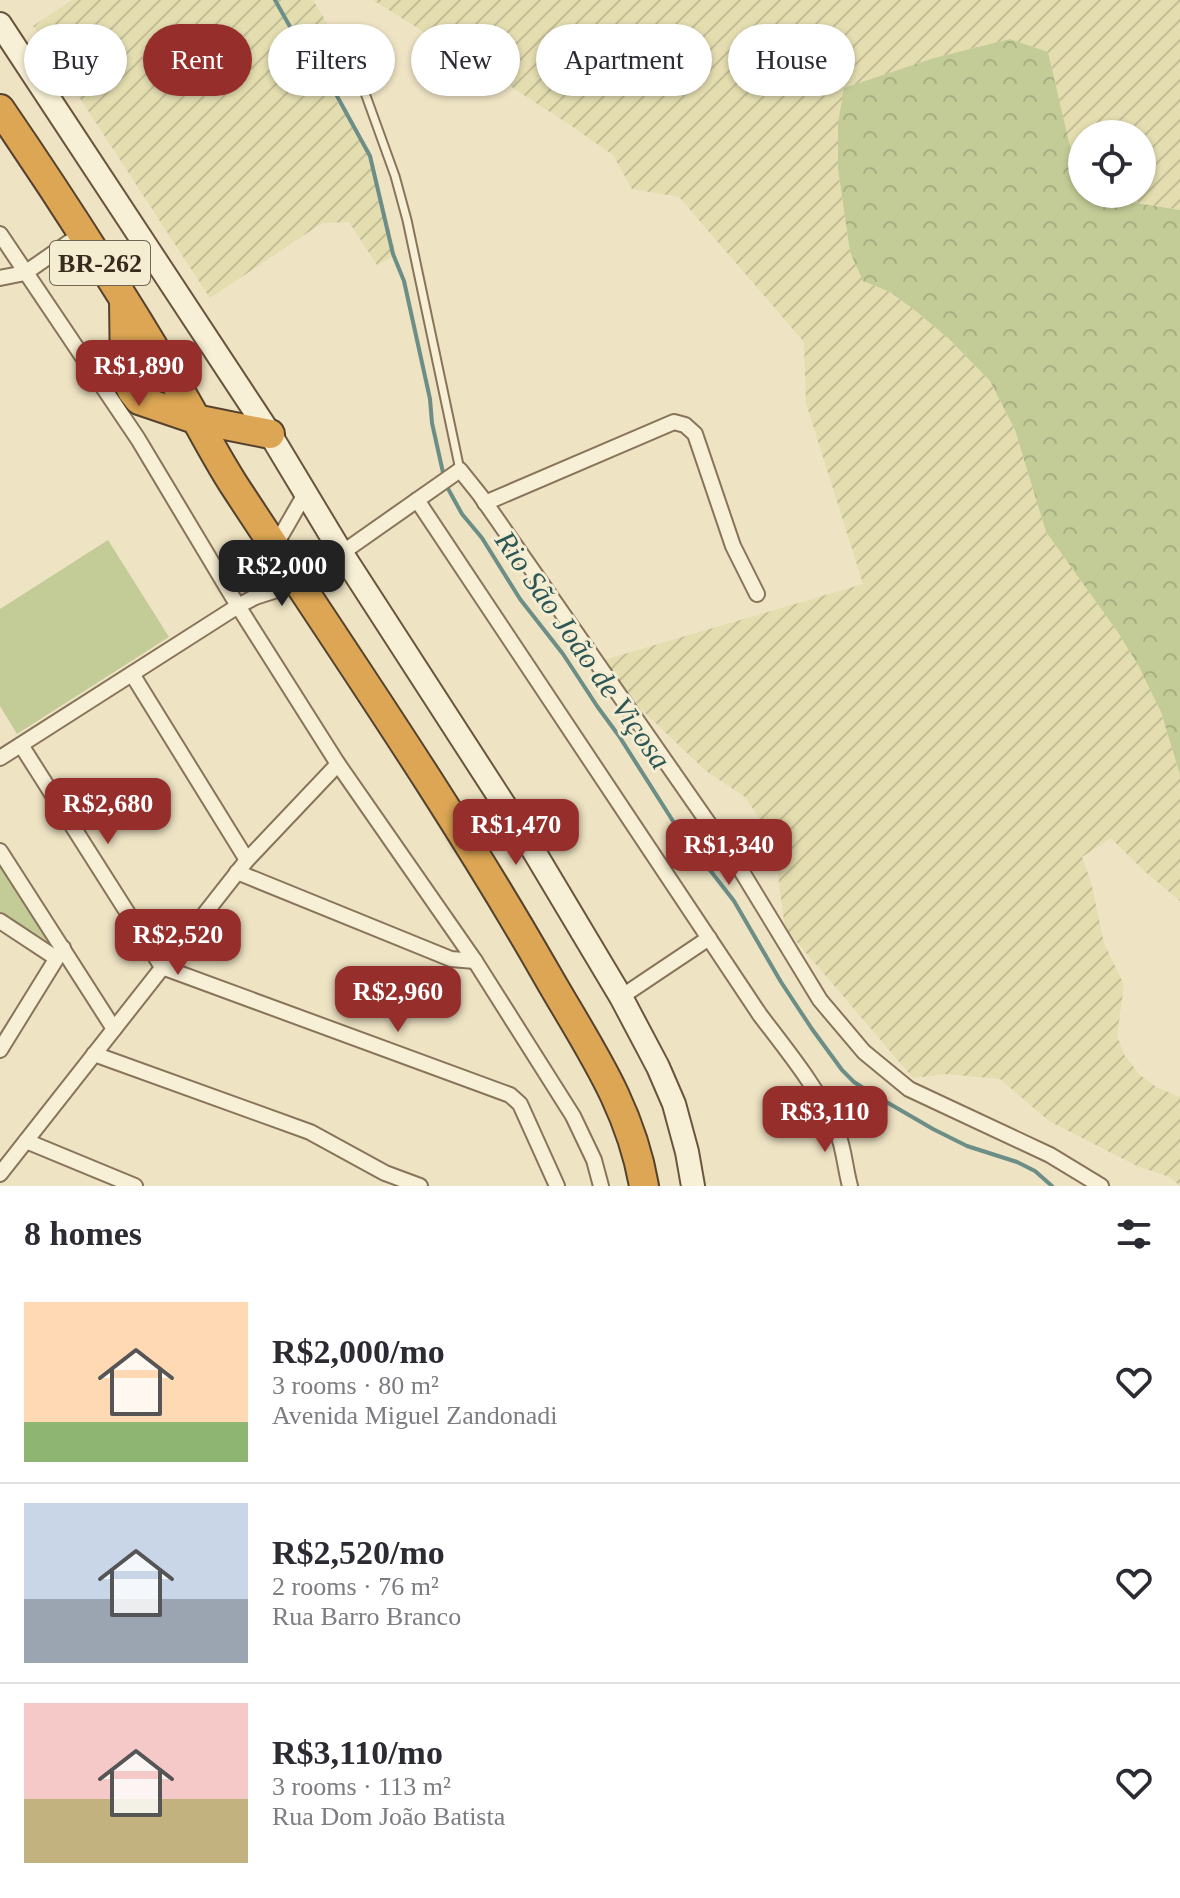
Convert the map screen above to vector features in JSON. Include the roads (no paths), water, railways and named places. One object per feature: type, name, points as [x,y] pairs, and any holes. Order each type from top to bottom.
[{"type":"highway","name":"BR-262","points":[[0,109],[124,299],[231,480],[502,896],[608,1078],[635,1146],[644,1186]]},
{"type":"highway","points":[[124,299],[125,376],[139,400],[195,419],[270,434]]},
{"type":"highway","points":[[175,383],[270,434]]},
{"type":"street","points":[[0,24],[270,434],[341,552],[529,843],[621,997],[674,1104],[693,1186]]},
{"type":"street","points":[[0,234],[138,439],[338,764],[475,961],[573,1116],[594,1160],[601,1186]]},
{"type":"street","points":[[0,278],[25,273],[81,234]]},
{"type":"street","points":[[485,503],[674,422],[685,425],[695,434],[733,546],[757,594]]},
{"type":"street","points":[[0,758],[238,606],[255,597],[299,583],[458,471],[485,503],[739,867],[820,1000],[864,1052],[909,1089],[1050,1155],[1101,1186]]},
{"type":"street","points":[[255,597],[275,546],[305,494]]},
{"type":"street","points":[[421,497],[709,938],[827,1111],[843,1149],[850,1186]]},
{"type":"street","points":[[132,674],[247,860]]},
{"type":"street","points":[[21,745],[162,967],[510,1095],[520,1104],[557,1186]]},
{"type":"street","points":[[0,1174],[237,872],[338,764]]},
{"type":"street","points":[[0,851],[59,953],[114,1029]]},
{"type":"street","points":[[237,872],[451,959],[475,961]]},
{"type":"street","points":[[0,921],[59,953]]},
{"type":"street","points":[[621,997],[709,938]]},
{"type":"street","points":[[0,1050],[59,953]]},
{"type":"street","points":[[94,1054],[299,1128],[383,1179],[420,1186]]},
{"type":"street","points":[[26,1141],[135,1186]]},
{"type":"lane","points":[[366,96],[407,220],[458,471]]},
{"type":"waterway","name":"Rio São João de Viçosa","points":[[275,0],[302,48],[332,87],[370,156],[393,254],[404,281],[444,477]]},
{"type":"waterway","name":"Rio São João de Viçosa","points":[[446,485],[520,599],[563,654],[619,736],[678,829],[734,901],[781,982],[842,1070],[854,1082],[933,1129],[967,1146],[1017,1162],[1035,1171],[1052,1186]]}]
